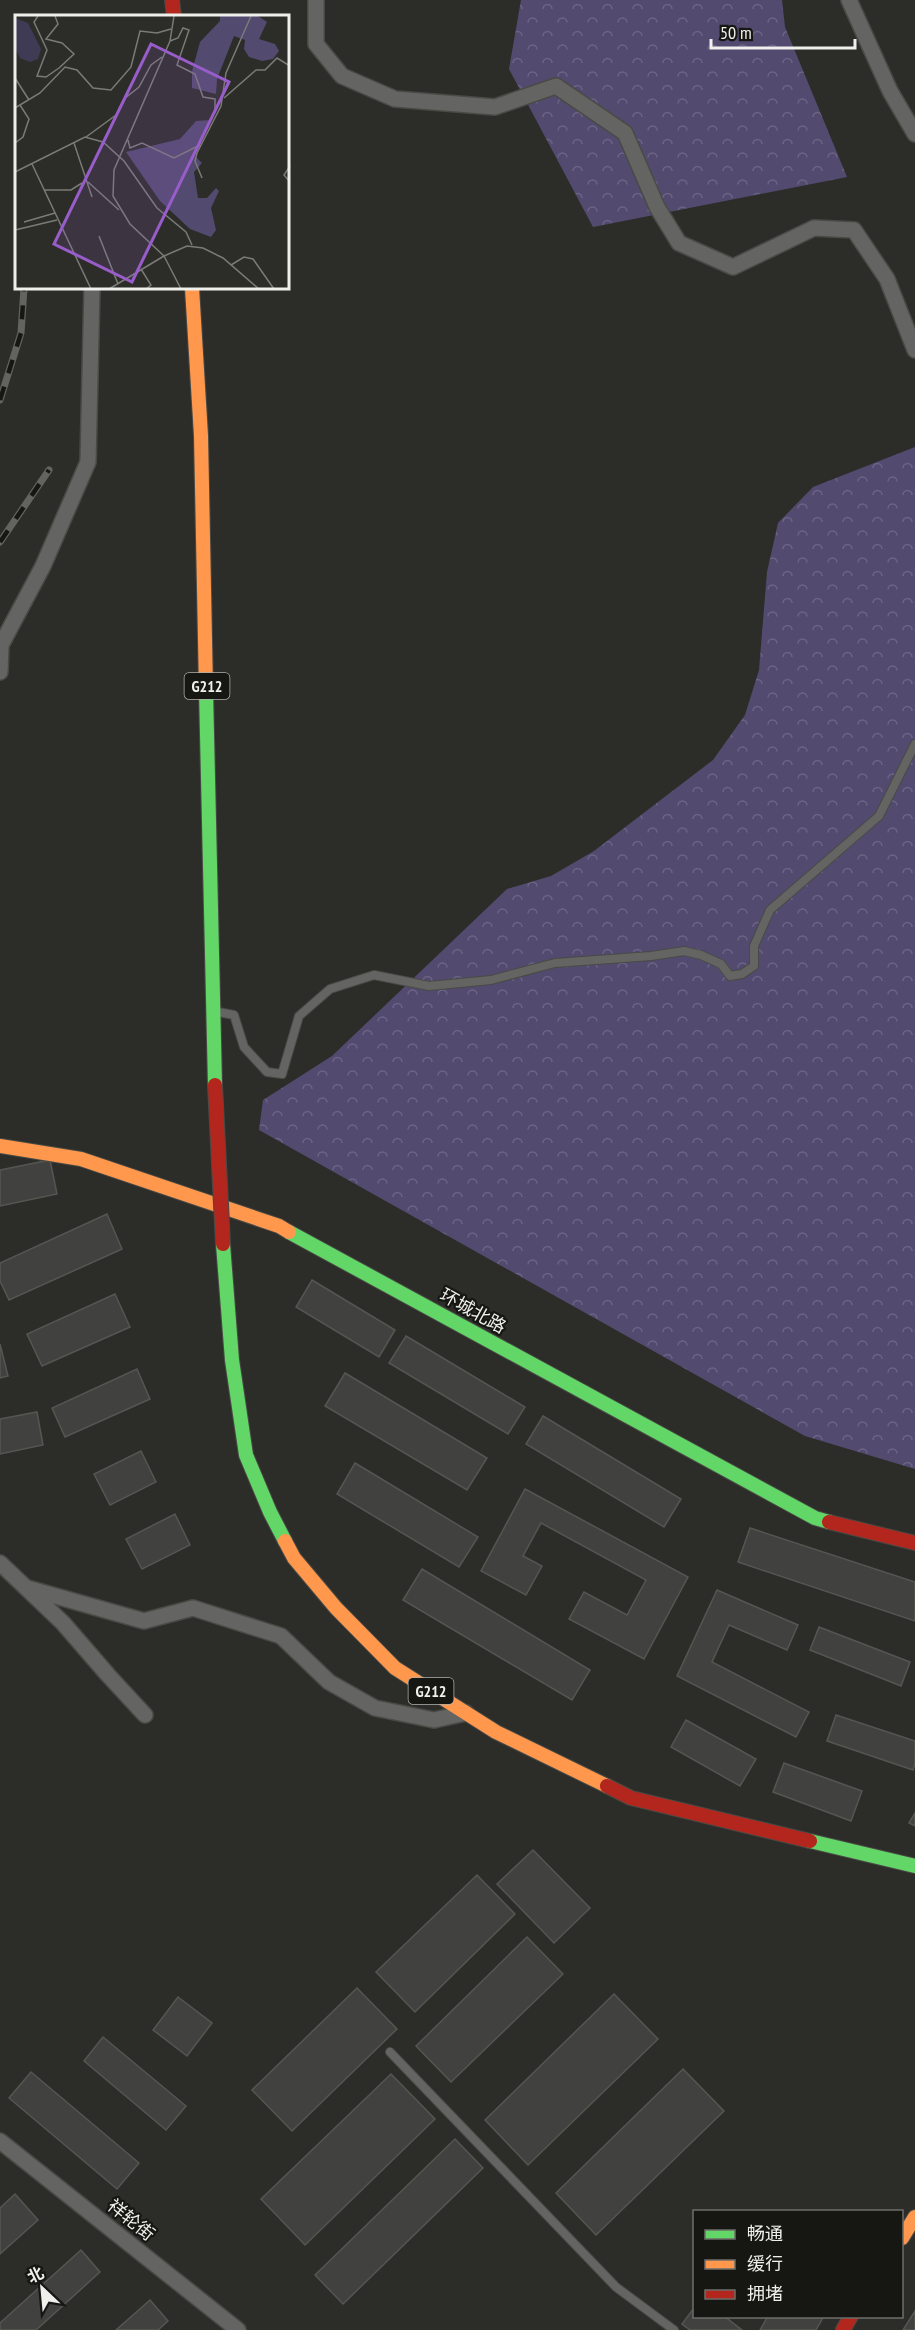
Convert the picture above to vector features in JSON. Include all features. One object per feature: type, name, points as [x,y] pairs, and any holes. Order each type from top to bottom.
[{"type":"main road","points":[[172,0],[174,15]]},
{"type":"main road","name":"G212","points":[[192,290],[201,436],[215,1085],[223,1244],[232,1360],[246,1455],[275,1521],[294,1558],[336,1608],[395,1668],[507,1737],[631,1798],[915,1866]]},
{"type":"main road","name":"环城北路","points":[[0,1146],[81,1159],[279,1226],[815,1518],[915,1543]]},
{"type":"main road","points":[[903,2236],[915,2217]]},
{"type":"street","points":[[316,0],[316,44],[342,76],[395,99],[495,107],[556,86],[625,133],[657,207],[679,243],[733,267],[814,228],[854,230],[886,279],[915,350]]},
{"type":"street","points":[[849,0],[890,91],[915,134]]},
{"type":"street","points":[[0,672],[1,645],[44,566],[88,462],[92,290]]},
{"type":"street","points":[[0,1563],[63,1623],[145,1715]]},
{"type":"street","points":[[27,1588],[144,1621],[193,1608],[281,1636],[329,1682],[375,1708],[434,1720],[466,1713]]},
{"type":"street","name":"祥轮街","points":[[0,2141],[238,2330]]},
{"type":"lane","points":[[214,1011],[234,1015],[244,1047],[267,1072],[282,1074],[299,1016],[330,989],[374,975],[429,986],[491,980],[555,963],[651,956],[684,951],[701,955],[721,964],[730,976],[742,974],[754,966],[754,946],[770,909],[879,816],[915,744]]},
{"type":"lane","points":[[390,2052],[616,2287],[674,2330]]},
{"type":"green space","points":[[521,0],[782,0],[785,27],[847,177],[593,227],[509,69]]},
{"type":"green space","points":[[915,447],[915,1469],[805,1436],[259,1130],[263,1100],[332,1056],[507,889],[551,876],[594,851],[713,760],[745,715],[759,670],[767,572],[778,523],[813,487]]},
{"type":"building","points":[[50,1160],[57,1194],[0,1206],[0,1170]]},
{"type":"building","points":[[107,1214],[122,1249],[9,1300],[0,1281],[0,1263]]},
{"type":"building","points":[[312,1280],[395,1330],[379,1357],[296,1307]]},
{"type":"building","points":[[115,1294],[130,1327],[42,1366],[27,1334]]},
{"type":"building","points":[[406,1336],[525,1407],[508,1434],[389,1363]]},
{"type":"building","points":[[0,1344],[8,1376],[0,1378]]},
{"type":"building","points":[[137,1369],[150,1399],[65,1437],[52,1408]]},
{"type":"building","points":[[345,1373],[487,1458],[467,1490],[325,1406]]},
{"type":"building","points":[[37,1412],[43,1445],[0,1454],[0,1419]]},
{"type":"building","points":[[543,1416],[681,1499],[664,1527],[526,1444]]},
{"type":"building","points":[[141,1451],[156,1482],[110,1505],[94,1474]]},
{"type":"building","points":[[355,1463],[478,1537],[459,1567],[337,1494]]},
{"type":"building","points":[[525,1489],[688,1577],[644,1659],[569,1619],[584,1592],[627,1615],[646,1580],[541,1523],[523,1556],[542,1566],[526,1595],[481,1571]]},
{"type":"building","points":[[175,1514],[190,1545],[142,1569],[126,1539]]},
{"type":"building","points":[[750,1528],[915,1582],[915,1621],[738,1562]]},
{"type":"building","points":[[422,1569],[590,1670],[572,1700],[403,1600]]},
{"type":"building","points":[[717,1590],[798,1625],[787,1650],[729,1625],[712,1662],[809,1712],[796,1737],[677,1676]]},
{"type":"building","points":[[819,1627],[910,1662],[901,1686],[810,1650]]},
{"type":"building","points":[[836,1715],[915,1741],[913,1770],[827,1741]]},
{"type":"building","points":[[686,1720],[756,1759],[740,1786],[671,1747]]},
{"type":"building","points":[[784,1763],[862,1791],[851,1821],[773,1792]]},
{"type":"building","points":[[915,1813],[915,1826],[909,1823]]},
{"type":"building","points":[[533,1850],[590,1908],[554,1943],[497,1884]]},
{"type":"building","points":[[477,1875],[515,1914],[415,2012],[376,1972]]},
{"type":"building","points":[[527,1937],[563,1974],[451,2082],[416,2046]]},
{"type":"building","points":[[357,1988],[397,2029],[292,2131],[252,2090]]},
{"type":"building","points":[[614,1994],[658,2039],[528,2165],[485,2120]]},
{"type":"building","points":[[178,1997],[212,2023],[187,2056],[153,2030]]},
{"type":"building","points":[[103,2037],[186,2106],[166,2130],[84,2061]]},
{"type":"building","points":[[683,2069],[724,2111],[596,2235],[556,2193]]},
{"type":"building","points":[[31,2072],[139,2163],[117,2189],[9,2098]]},
{"type":"building","points":[[391,2074],[435,2119],[305,2245],[261,2199]]},
{"type":"building","points":[[455,2139],[483,2168],[343,2304],[315,2275]]},
{"type":"building","points":[[15,2194],[38,2220],[0,2254],[0,2208]]},
{"type":"building","points":[[81,2250],[100,2272],[36,2330],[0,2330],[0,2323]]},
{"type":"building","points":[[150,2300],[168,2321],[158,2330],[116,2330]]},
{"type":"building","points":[[693,2309],[693,2318],[727,2318],[742,2330],[690,2330],[682,2324]]},
{"type":"building","points":[[915,2311],[915,2330],[903,2330]]},
{"type":"building","points":[[767,2318],[823,2318],[816,2330],[760,2330]]},
{"type":"railway","points":[[0,400],[21,333],[24,290]]},
{"type":"railway","points":[[0,542],[49,470]]},
{"type":"traffic: fast","points":[[206,690],[215,1085]]},
{"type":"traffic: fast","points":[[289,1232],[815,1518],[829,1522]]},
{"type":"traffic: fast","points":[[223,1244],[232,1360],[246,1455],[285,1541]]},
{"type":"traffic: fast","points":[[810,1841],[915,1866]]},
{"type":"traffic: slow","points":[[192,290],[201,436],[206,690]]},
{"type":"traffic: slow","points":[[0,1146],[81,1159],[279,1226],[289,1232]]},
{"type":"traffic: slow","points":[[285,1541],[294,1558],[336,1608],[395,1668],[496,1732],[607,1786]]},
{"type":"traffic: slow","points":[[903,2236],[915,2217]]},
{"type":"traffic: jam","points":[[172,0],[174,15]]},
{"type":"traffic: jam","points":[[215,1085],[223,1244]]},
{"type":"traffic: jam","points":[[829,1522],[915,1543]]},
{"type":"traffic: jam","points":[[607,1786],[631,1798],[810,1841]]},
{"type":"traffic: jam","points":[[843,2330],[850,2318]]}]
